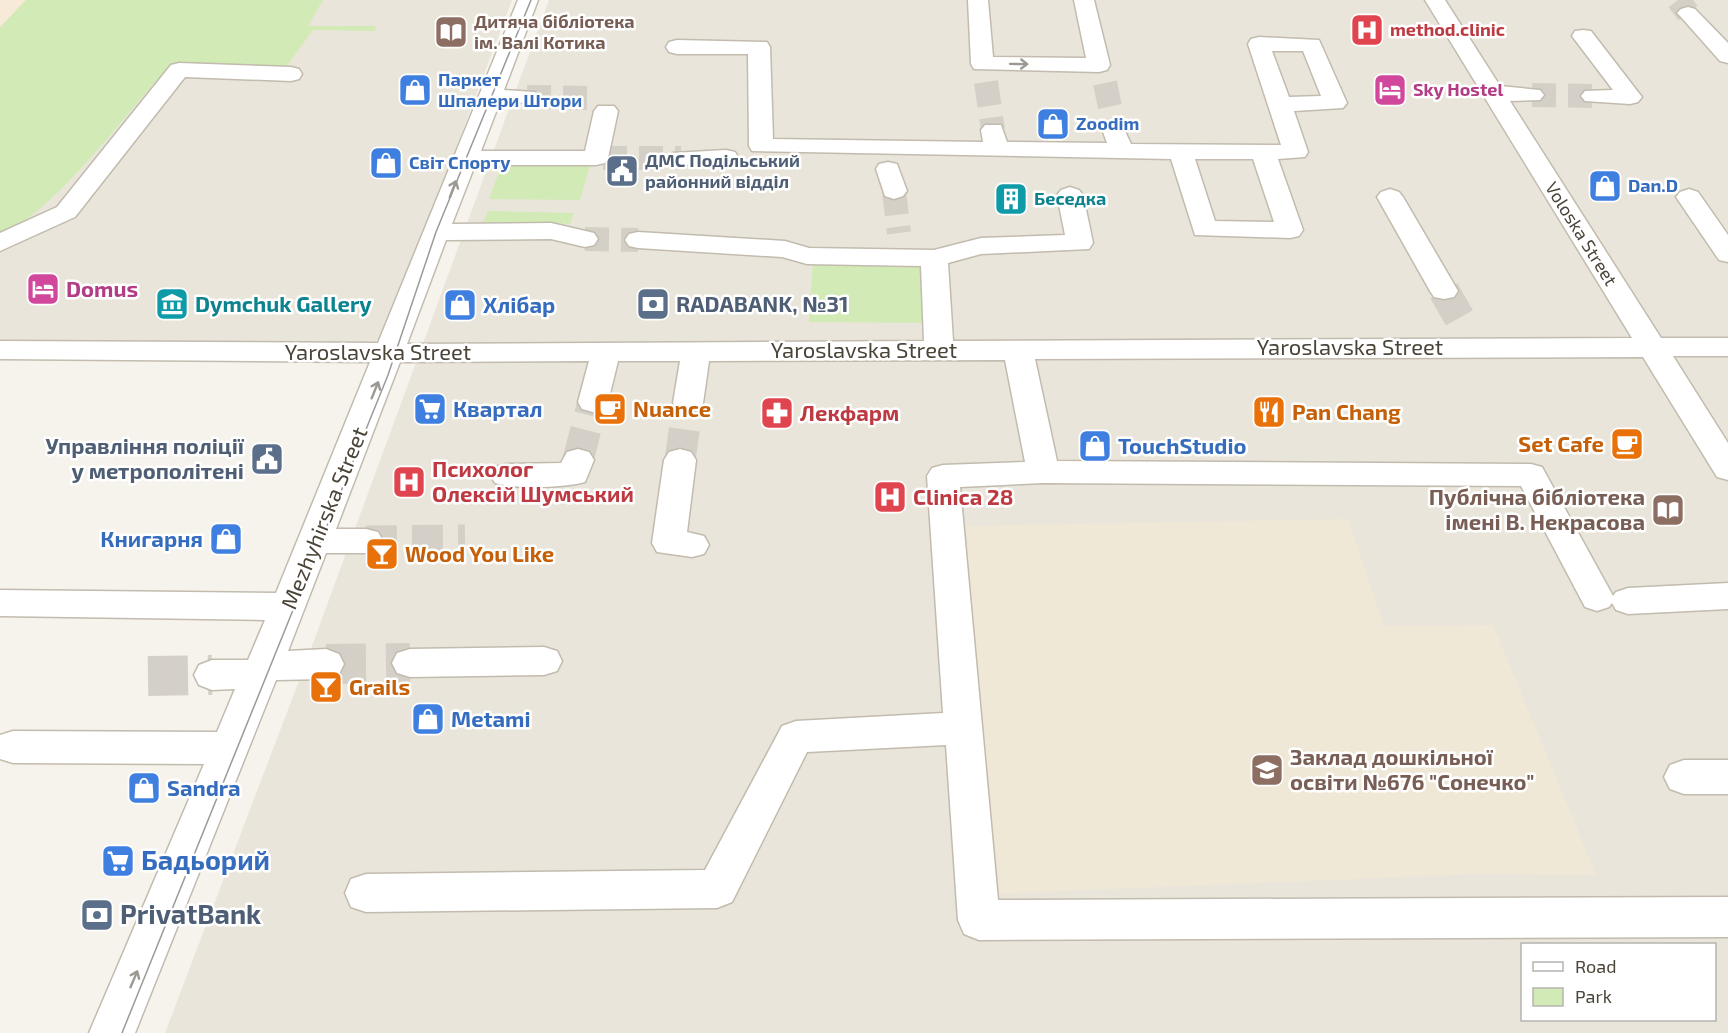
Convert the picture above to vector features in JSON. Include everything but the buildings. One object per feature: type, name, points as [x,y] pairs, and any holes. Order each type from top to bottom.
[{"type":"street","name":"Mezhyhirska Street","points":[[112,1033],[315,540],[528,0]]},
{"type":"street","points":[[978,0],[984,73],[1102,74],[1084,0]]},
{"type":"street","name":"Voloska Street","points":[[1435,0],[1728,469]]},
{"type":"street","points":[[1688,13],[1723,45]]},
{"type":"street","points":[[1583,36],[1630,97],[1593,96]]},
{"type":"street","points":[[677,47],[759,47],[761,146],[995,139],[1118,141],[1181,152],[1296,152],[1280,104]]},
{"type":"street","points":[[0,243],[66,212],[179,70],[291,74]]},
{"type":"street","points":[[1494,93],[1532,95]]},
{"type":"street","points":[[490,97],[527,97]]},
{"type":"street","points":[[465,158],[600,158],[606,111]]},
{"type":"street","points":[[1181,152],[1204,229],[1290,230],[1263,152]]},
{"type":"street","points":[[681,158],[726,157]]},
{"type":"street","points":[[638,240],[785,249],[807,256],[899,245],[934,258],[981,246],[1080,243],[1070,195]]},
{"type":"street","points":[[1390,197],[1444,291]]},
{"type":"street","points":[[1689,197],[1728,254]]},
{"type":"street","points":[[436,232],[551,231],[585,239]]},
{"type":"street","points":[[934,258],[939,349]]},
{"type":"street","points":[[1460,319],[1475,347]]},
{"type":"street","name":"Yaroslavska Street","points":[[0,350],[390,352],[1728,347]]},
{"type":"street","points":[[1018,349],[1043,472]]},
{"type":"street","points":[[593,402],[606,351]]},
{"type":"street","points":[[688,403],[696,351]]},
{"type":"street","points":[[506,475],[574,474],[578,460]]},
{"type":"street","points":[[680,460],[669,543],[692,545]]},
{"type":"street","points":[[1728,596],[1612,599],[1531,475],[1043,472],[943,476],[980,920],[1728,917]]},
{"type":"street","points":[[315,540],[366,541]]},
{"type":"street","points":[[0,603],[288,607]]},
{"type":"street","points":[[410,663],[544,661]]},
{"type":"street","points":[[212,675],[326,664]]},
{"type":"street","points":[[366,893],[717,889],[796,738],[963,728]]},
{"type":"street","points":[[13,747],[230,748]]},
{"type":"street","points":[[1684,777],[1728,777]]},
{"type":"shaded area","points":[[0,0],[30,0],[0,35]]},
{"type":"shaded area","points":[[317,0],[512,0],[385,336],[369,344],[0,340],[0,236],[68,181],[171,65],[275,70]]},
{"type":"shaded area","points":[[549,0],[1728,0],[1728,1033],[165,1033],[305,665]]},
{"type":"shaded area","name":"Заклад дошкільної освіти №676 \"Сонечко\"","points":[[1348,519],[1384,626],[1493,625],[1596,875],[1475,874],[989,894],[966,526]]},
{"type":"green space","points":[[26,0],[323,0],[308,26],[376,26],[375,31],[313,30],[286,67],[275,70],[171,65],[90,158],[47,203],[0,236],[0,27]]},
{"type":"green space","points":[[502,164],[590,165],[580,200],[489,199]]},
{"type":"green space","points":[[488,211],[574,213],[570,224],[483,222]]},
{"type":"green space","points":[[813,262],[931,263],[933,323],[809,322]]},
{"type":"tunnel","points":[[1678,0],[1688,13]]},
{"type":"tunnel","points":[[986,82],[993,130]]},
{"type":"tunnel","points":[[1105,83],[1115,131]]},
{"type":"tunnel","points":[[1532,95],[1593,96]]},
{"type":"tunnel","points":[[527,97],[593,98]]},
{"type":"tunnel","points":[[603,158],[681,158]]},
{"type":"tunnel","points":[[894,191],[899,233]]},
{"type":"tunnel","points":[[585,239],[638,240]]},
{"type":"tunnel","points":[[1444,291],[1460,319]]},
{"type":"tunnel","points":[[578,460],[593,402]]},
{"type":"tunnel","points":[[680,460],[688,403]]},
{"type":"tunnel","points":[[366,541],[465,540]]},
{"type":"tunnel","points":[[326,664],[410,663]]},
{"type":"tunnel","points":[[148,676],[212,675]]},
{"type":"tram line","points":[[122,1033],[388,375],[436,232],[531,0]]},
{"type":"place","name":"method.clinic","points":[[1367,30]]},
{"type":"place","name":"Дитяча бібліотека ім. Валі Котика","points":[[451,32]]},
{"type":"place","name":"Паркет Шпалери Штори","points":[[415,90]]},
{"type":"place","name":"Sky Hostel","points":[[1390,90]]},
{"type":"place","name":"Zoodim","points":[[1053,124]]},
{"type":"place","name":"Світ Спорту","points":[[386,163]]},
{"type":"place","name":"ДМС Подільський районний відділ","points":[[622,171]]},
{"type":"place","name":"Dan.D","points":[[1605,186]]},
{"type":"place","name":"Беседка","points":[[1011,199]]},
{"type":"place","name":"Domus","points":[[43,289]]},
{"type":"place","name":"Dymchuk Gallery","points":[[172,304]]},
{"type":"place","name":"RADABANK, №31","points":[[653,304]]},
{"type":"place","name":"Хлібар","points":[[460,305]]},
{"type":"place","name":"Квартал","points":[[430,409]]},
{"type":"place","name":"Nuance","points":[[610,409]]},
{"type":"place","name":"Pan Chang","points":[[1269,412]]},
{"type":"place","name":"Лекфарм","points":[[777,413]]},
{"type":"place","name":"Set Cafe","points":[[1627,444]]},
{"type":"place","name":"TouchStudio","points":[[1095,446]]},
{"type":"place","name":"Управління поліції у метрополітені","points":[[267,459]]},
{"type":"place","name":"Психолог Олексій Шумський","points":[[409,482]]},
{"type":"place","name":"Clinica 28","points":[[890,497]]},
{"type":"place","name":"Публічна бібліотека імені В. Некрасова","points":[[1668,510]]},
{"type":"place","name":"Книгарня","points":[[226,539]]},
{"type":"place","name":"Wood You Like","points":[[382,554]]},
{"type":"place","name":"Grails","points":[[326,687]]},
{"type":"place","name":"Metami","points":[[428,719]]},
{"type":"place","name":"Заклад дошкільної освіти №676 \"Сонечко\"","points":[[1267,770]]},
{"type":"place","name":"Sandra","points":[[144,788]]},
{"type":"place","name":"Бадьорий","points":[[118,861]]},
{"type":"place","name":"PrivatBank","points":[[97,915]]}]
